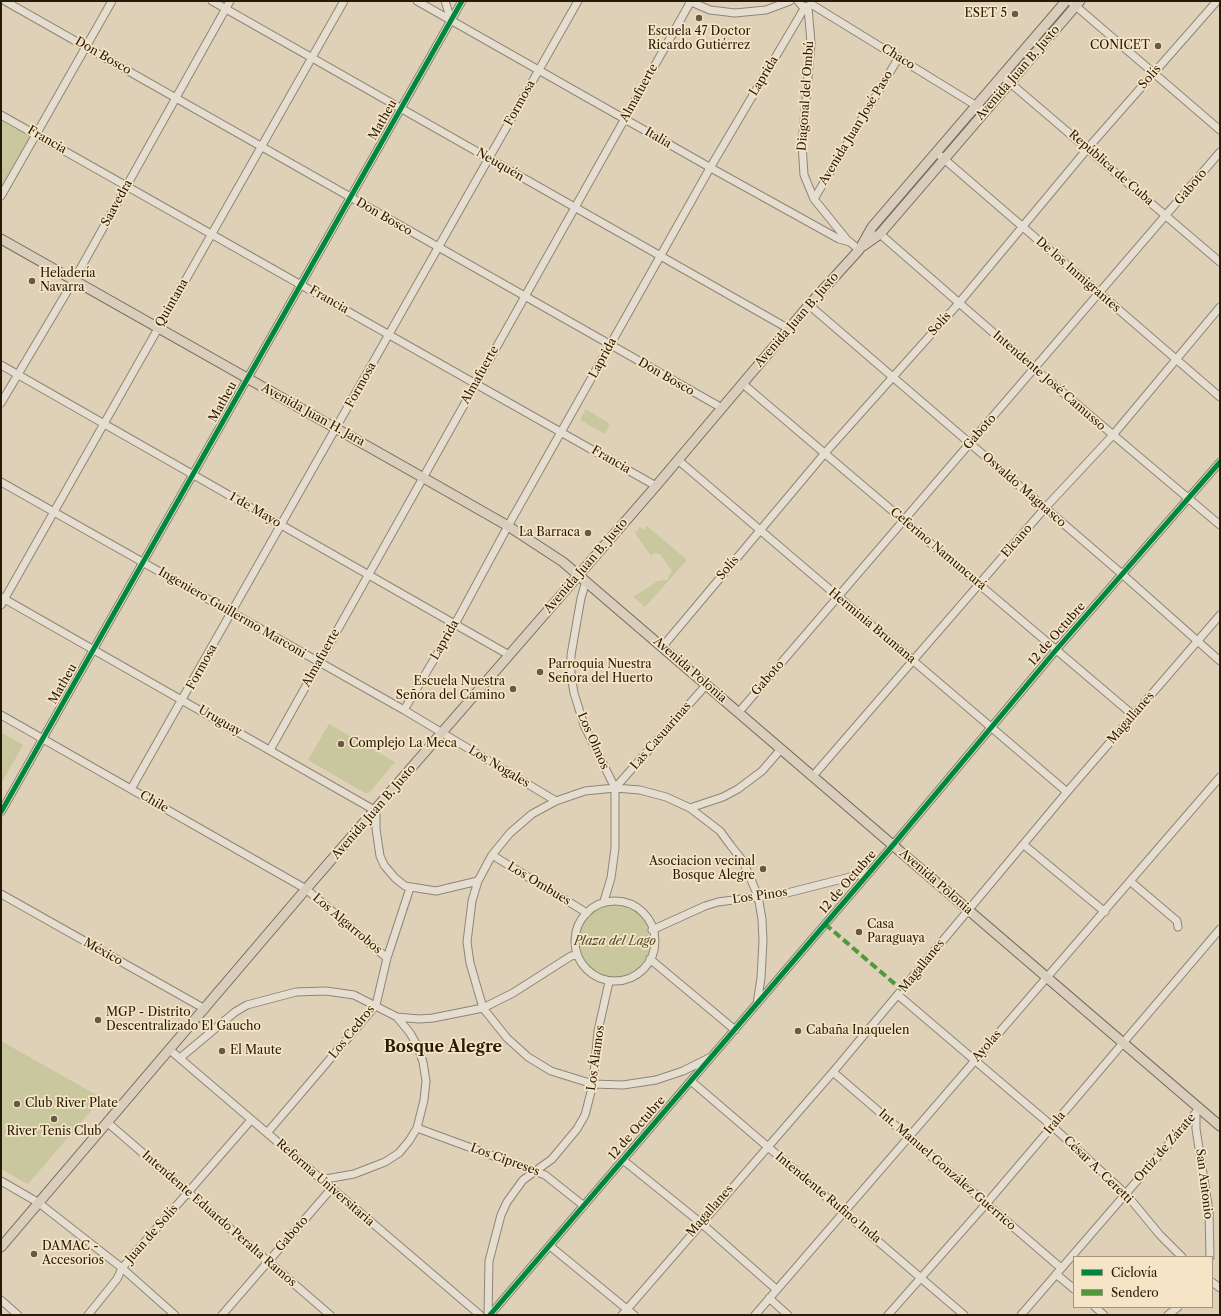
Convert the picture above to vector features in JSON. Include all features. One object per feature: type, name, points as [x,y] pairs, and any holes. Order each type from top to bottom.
[{"type":"main road","name":"Avenida Juan B. Justo","points":[[1,1247],[306,889],[376,811],[656,486],[809,305],[858,250],[872,227],[1066,1]]},
{"type":"main road","name":"Avenida Juan B. Justo","points":[[858,250],[880,234],[1010,82],[1075,3]]},
{"type":"main road","name":"Avenida Juan H. Jara","points":[[1,239],[508,526],[563,562],[578,575]]},
{"type":"main road","name":"Avenida Polonia","points":[[578,575],[707,684],[1122,1043],[1197,1110],[1220,1126]]},
{"type":"street","name":"Don Bosco","points":[[5,1],[722,408]]},
{"type":"street","points":[[1,196],[112,1]]},
{"type":"street","name":"Neuquén","points":[[212,1],[789,329]]},
{"type":"street","name":"Saavedra","points":[[1,403],[74,280],[230,1]]},
{"type":"street","name":"Quintana","points":[[2,600],[104,424],[344,1]]},
{"type":"street","name":"Italia","points":[[417,1],[710,168],[839,239],[850,242],[858,250]]},
{"type":"street","points":[[445,1],[451,20]]},
{"type":"street","name":"Matheu","points":[[1,812],[144,563],[462,1]]},
{"type":"street","name":"Formosa","points":[[131,789],[183,700],[578,1]]},
{"type":"street","points":[[690,1],[710,10],[735,13],[766,10],[790,1]]},
{"type":"street","name":"Almafuerte","points":[[270,750],[690,1]]},
{"type":"street","points":[[798,1],[800,5],[809,5]]},
{"type":"street","name":"Solís","points":[[663,646],[825,453],[892,376],[959,303],[1088,148],[1217,1]]},
{"type":"street","points":[[1075,3],[1220,130]]},
{"type":"street","name":"Chaco","points":[[809,5],[899,57],[977,105],[984,112]]},
{"type":"street","name":"Laprida","points":[[404,710],[455,624],[508,526],[710,168],[809,5]]},
{"type":"street","name":"Diagonal del Ombú","points":[[809,5],[811,43],[803,120],[802,161],[806,181],[814,199],[850,242]]},
{"type":"street","name":"Avenida Juan José Paso","points":[[814,199],[899,57]]},
{"type":"street","name":"República de Cuba","points":[[1002,76],[1220,262]]},
{"type":"street","name":"Francia","points":[[1,114],[656,486]]},
{"type":"street","name":"De los Inmigrantes","points":[[936,152],[1220,397]]},
{"type":"street","name":"Gaboto","points":[[739,712],[1220,152]]},
{"type":"street","name":"Intendente José Camusso","points":[[880,234],[1035,369],[1220,525]]},
{"type":"street","name":"Osvaldo Magnasco","points":[[809,305],[1122,574],[1220,661]]},
{"type":"street","name":"Elcano","points":[[813,776],[1045,508],[1113,435],[1175,358],[1220,307]]},
{"type":"street","name":"1 de Mayo","points":[[1,365],[509,655]]},
{"type":"street","name":"Ceferino Namuncurá","points":[[743,384],[1133,715]]},
{"type":"street","name":"Herminia Brumana","points":[[678,460],[1067,792]]},
{"type":"street","name":"12 de Octubre","points":[[489,1315],[871,872],[1056,650],[1220,462]]},
{"type":"street","name":"Ingeniero Guillermo Marconi","points":[[1,482],[442,733]]},
{"type":"street","name":"Los Olmos","points":[[586,581],[581,598],[571,655],[574,694],[584,725],[615,788],[615,848],[611,878],[604,901]]},
{"type":"street","name":"Uruguay","points":[[2,600],[183,700],[376,811]]},
{"type":"street","name":"Magallanes","points":[[622,1315],[700,1223],[833,1072],[1067,792],[1220,615]]},
{"type":"street","name":"Las Casuarinas","points":[[615,788],[707,684]]},
{"type":"street","name":"Chile","points":[[1,715],[42,740],[306,889]]},
{"type":"street","name":"Los Nogales","points":[[442,733],[556,801]]},
{"type":"street","points":[[690,808],[723,797],[744,785],[762,771],[781,748]]},
{"type":"street","name":"Ayolas","points":[[754,1315],[1131,882],[1220,777]]},
{"type":"street","points":[[712,1057],[683,1071],[656,1080],[623,1085],[593,1084],[578,1081],[551,1071],[528,1057],[507,1038],[483,1008],[470,963],[467,942],[472,901],[478,881],[492,855],[510,833],[521,823],[556,801],[585,791],[615,788],[640,790],[666,797],[690,808],[720,831],[743,861],[758,896],[762,919],[763,941],[761,978],[757,1004]]},
{"type":"street","points":[[376,811],[377,846],[384,865],[395,878],[410,888],[436,891],[478,881]]},
{"type":"street","points":[[1024,845],[1105,912]]},
{"type":"street","name":"Los Ombues","points":[[492,855],[587,913]]},
{"type":"street","name":"Los Pinos","points":[[652,930],[705,906],[758,896],[787,893],[871,872]]},
{"type":"street","points":[[1131,882],[1177,921],[1178,927]]},
{"type":"street","name":"Los Cedros","points":[[267,1133],[376,1005],[387,958],[410,888]]},
{"type":"street","name":"Los Algarrobos","points":[[306,889],[387,958]]},
{"type":"street","name":"México","points":[[1,894],[205,1009]]},
{"type":"street","points":[[604,901],[624,901],[638,906],[644,912],[652,930],[653,947],[650,959],[634,976],[626,980],[609,982],[595,978],[582,965],[577,955],[575,944],[576,932],[580,922],[594,906],[604,901]]},
{"type":"street","name":"Irala","points":[[888,1315],[986,1204],[1220,929]]},
{"type":"street","points":[[397,1017],[419,1019],[433,1018],[483,1008],[519,990],[572,956],[577,955]]},
{"type":"street","points":[[650,959],[735,1030]]},
{"type":"street","name":"Los Álamos","points":[[489,1315],[488,1260],[496,1228],[507,1202],[516,1189],[529,1175],[552,1159],[577,1129],[585,1115],[593,1084],[598,1031],[609,982]]},
{"type":"street","points":[[180,1058],[235,1012],[247,1005],[282,995],[313,991],[340,992],[354,995],[397,1017],[418,1047],[423,1062],[426,1081],[424,1100],[417,1128],[399,1153],[385,1162],[354,1174],[320,1180]]},
{"type":"street","name":"César A. Ceretti","points":[[898,995],[1052,1126],[1126,1194],[1160,1235],[1181,1256]]},
{"type":"street","name":"Reforma Universitaria","points":[[170,1050],[320,1180],[480,1315]]},
{"type":"street","name":"Int. Manuel González Guerrico","points":[[833,1072],[1062,1268]]},
{"type":"street","name":"Intendente Rufino Inda","points":[[691,1081],[766,1147],[921,1276],[964,1315]]},
{"type":"street","name":"Ortiz de Zárate","points":[[1021,1315],[1197,1110]]},
{"type":"street","name":"San Antonio","points":[[1197,1110],[1196,1129],[1209,1211],[1210,1256]]},
{"type":"street","name":"Juan de Solís","points":[[88,1315],[117,1279],[122,1268],[251,1120]]},
{"type":"street","name":"Intendente Eduardo Peralta Ramos","points":[[108,1123],[330,1315]]},
{"type":"street","name":"Los Cipreses","points":[[417,1128],[536,1171],[554,1181],[584,1206]]},
{"type":"street","points":[[623,1160],[700,1223],[776,1289]]},
{"type":"street","points":[[1,1181],[39,1203],[122,1268],[175,1315]]},
{"type":"street","name":"Gaboto","points":[[222,1315],[331,1189]]},
{"type":"street","points":[[550,1246],[634,1315]]},
{"type":"street","points":[[1056,1274],[1073,1288]]},
{"type":"street","points":[[769,1298],[788,1315]]},
{"type":"street","points":[[1,1300],[18,1315]]},
{"type":"street","points":[[1096,1308],[1104,1315]]},
{"type":"street","points":[[1168,1315],[1177,1308]]},
{"type":"green space","points":[[1,115],[33,134],[1,190]]},
{"type":"green space","points":[[586,409],[610,424],[605,434],[580,420]]},
{"type":"green space","points":[[647,526],[687,560],[645,607],[633,597],[658,581],[667,580],[672,571],[660,554],[654,553],[651,556],[635,533],[640,527],[644,530]]},
{"type":"green space","name":"Complejo La Meca","points":[[329,724],[395,762],[369,793],[365,793],[308,760]]},
{"type":"green space","points":[[2,733],[23,745],[1,784],[1,735]]},
{"type":"green space","name":"Plaza del Lago","points":[[612,904],[628,906],[641,914],[648,929],[650,949],[646,960],[636,971],[621,978],[610,980],[597,976],[586,964],[580,949],[579,941],[580,932],[587,919],[598,909]]},
{"type":"green space","points":[[1,1041],[102,1098],[28,1184],[1,1169]]},
{"type":"marked path","points":[[825,924],[902,990]]},
{"type":"cycle path","points":[[1,812],[462,1]]},
{"type":"cycle path","points":[[490,1315],[893,845],[1056,650],[1220,462]]},
{"type":"place","name":"ESET 5","points":[[1015,14]]},
{"type":"place","name":"Escuela 47 Doctor Ricardo Gutiérrez","points":[[699,18]]},
{"type":"place","name":"CONICET","points":[[1158,46]]},
{"type":"place","name":"Heladería Navarra","points":[[32,281]]},
{"type":"place","name":"La Barraca","points":[[588,533]]},
{"type":"place","name":"Parroquia Nuestra Señora del Huerto","points":[[540,672]]},
{"type":"place","name":"Escuela Nuestra Señora del Camino","points":[[513,689]]},
{"type":"place","name":"Complejo La Meca","points":[[341,744]]},
{"type":"place","name":"Asociacion vecinal Bosque Alegre","points":[[763,869]]},
{"type":"place","name":"Casa Paraguaya","points":[[859,932]]},
{"type":"place","name":"MGP - Distrito Descentralizado El Gaucho","points":[[98,1020]]},
{"type":"place","name":"Cabaña Inaquelen","points":[[798,1031]]},
{"type":"place","name":"El Maute","points":[[222,1051]]},
{"type":"place","name":"Club River Plate","points":[[17,1104]]},
{"type":"place","name":"River Tenis Club","points":[[54,1119]]},
{"type":"place","name":"DAMAC - Accesorios","points":[[34,1254]]},
{"type":"district","name":"Bosque Alegre","points":[[443,1047]]}]
